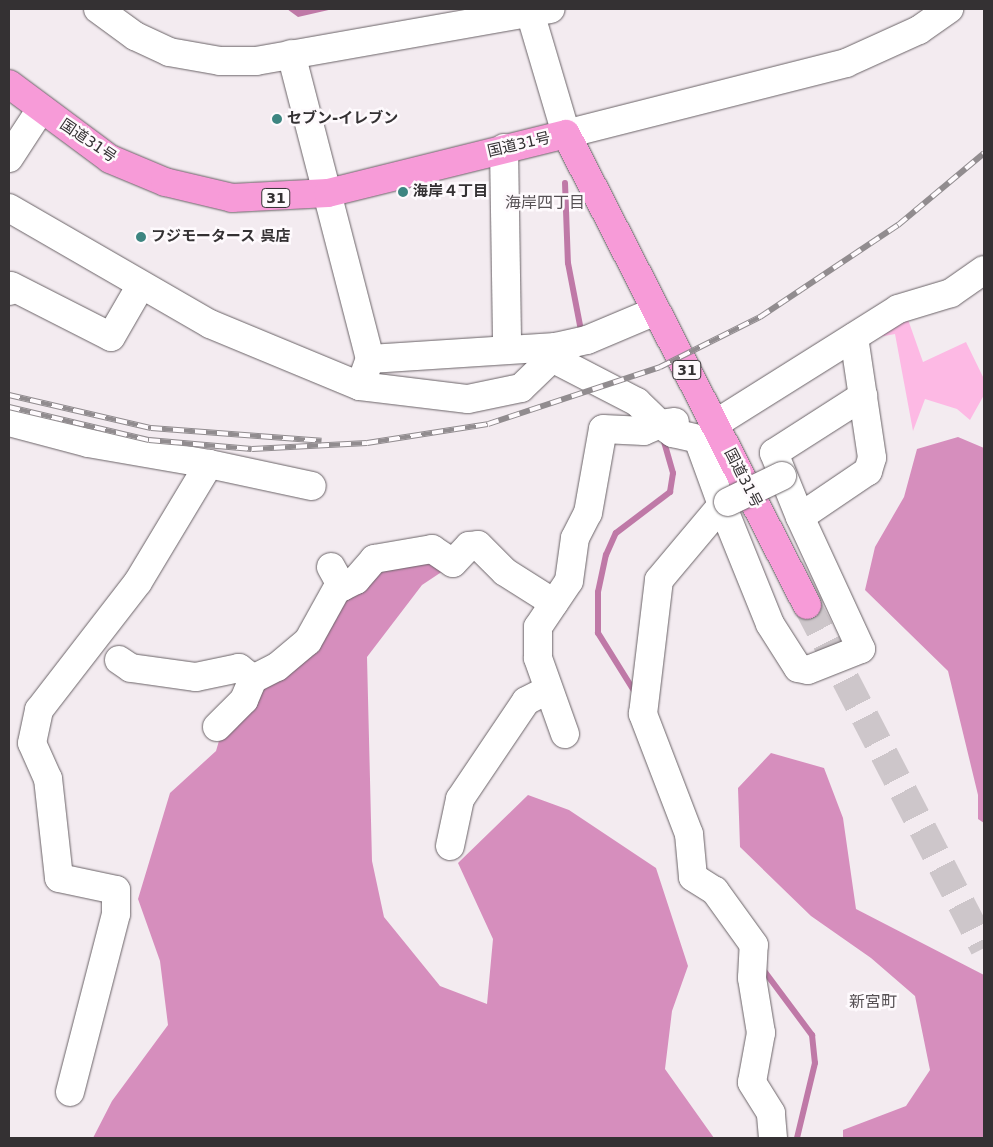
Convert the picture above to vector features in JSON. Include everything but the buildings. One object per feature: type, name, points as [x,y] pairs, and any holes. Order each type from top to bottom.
[{"type":"highway","name":"国道31号","points":[[9,84],[110,159],[204,194],[264,198],[328,193],[566,134],[807,605]]},
{"type":"street","points":[[98,9],[135,36],[169,52],[220,61],[291,54],[536,10],[566,134],[846,62],[919,30],[949,9]]},
{"type":"street","points":[[291,54],[370,359],[360,386]]},
{"type":"street","points":[[9,158],[41,109]]},
{"type":"street","points":[[504,148],[507,347]]},
{"type":"street","points":[[9,208],[141,286],[210,324],[360,386],[468,400],[521,388],[568,347],[656,311]]},
{"type":"street","points":[[565,734],[538,658],[538,627],[568,581],[575,538],[588,513],[603,429],[654,427],[713,420],[898,309],[951,293],[984,270]]},
{"type":"street","points":[[9,290],[11,286],[111,337],[141,286]]},
{"type":"street","points":[[800,518],[868,471],[872,458],[854,337]]},
{"type":"street","points":[[370,359],[430,358],[507,347],[568,347],[637,402],[654,427],[698,439],[725,503],[770,624],[798,668],[808,670],[861,649],[800,518],[774,454],[863,396]]},
{"type":"street","points":[[9,422],[88,443],[209,464],[312,486]]},
{"type":"street","points":[[70,1092],[116,914],[116,890],[59,878],[48,779],[38,762],[32,731],[39,710],[65,672],[138,582],[209,464]]},
{"type":"street","points":[[774,1138],[771,1113],[752,1082],[761,1033],[755,959],[715,891],[693,877],[689,834],[645,706],[659,580],[725,503],[782,476]]},
{"type":"street","points":[[217,727],[244,700],[253,680],[278,667],[308,641],[335,576],[356,580],[374,559],[432,550],[453,563],[474,545],[485,550],[505,572],[554,603]]},
{"type":"street","points":[[119,660],[131,668],[196,677],[239,668],[253,680]]},
{"type":"street","points":[[450,846],[460,798],[526,701],[548,690]]},
{"type":"shaded area","points":[[287,9],[333,9],[298,17]]},
{"type":"shaded area","points":[[905,311],[923,362],[966,342],[984,379],[984,395],[970,420],[957,409],[925,399],[913,431],[895,334],[879,337],[860,350]]},
{"type":"shaded area","points":[[958,437],[984,448],[984,823],[978,819],[978,795],[948,671],[865,590],[875,547],[904,497],[917,449]]},
{"type":"shaded area","points":[[417,558],[449,567],[422,585],[367,657],[372,861],[384,917],[440,986],[487,1004],[493,939],[458,863],[528,795],[569,810],[656,868],[688,966],[672,1011],[665,1069],[714,1138],[93,1138],[112,1101],[168,1025],[160,961],[138,899],[170,793],[216,751],[221,734],[259,686],[371,569]]},
{"type":"shaded area","points":[[771,753],[824,768],[843,818],[856,909],[984,975],[984,1138],[843,1138],[843,1130],[906,1106],[930,1070],[915,996],[871,958],[811,916],[740,847],[738,788]]},
{"type":"waterway","points":[[565,183],[568,263],[582,336]]},
{"type":"waterway","points":[[636,694],[598,633],[598,592],[606,555],[616,533],[670,492],[673,473],[663,439]]},
{"type":"waterway","points":[[762,968],[812,1035],[815,1063],[797,1138]]},
{"type":"tunnel","points":[[807,605],[984,948]]},
{"type":"railway","points":[[9,407],[149,440],[252,449],[367,443],[488,424],[660,367],[760,317],[898,225],[984,153]]},
{"type":"railway","points":[[9,395],[151,428],[322,441]]},
{"type":"place","name":"セブン-イレブン","points":[[277,119]]},
{"type":"place","name":"海岸４丁目","points":[[403,192]]},
{"type":"place","name":"フジモータース 呉店","points":[[141,237]]},
{"type":"district","name":"海岸四丁目","points":[[545,203]]},
{"type":"district","name":"新宮町","points":[[873,1002]]}]
